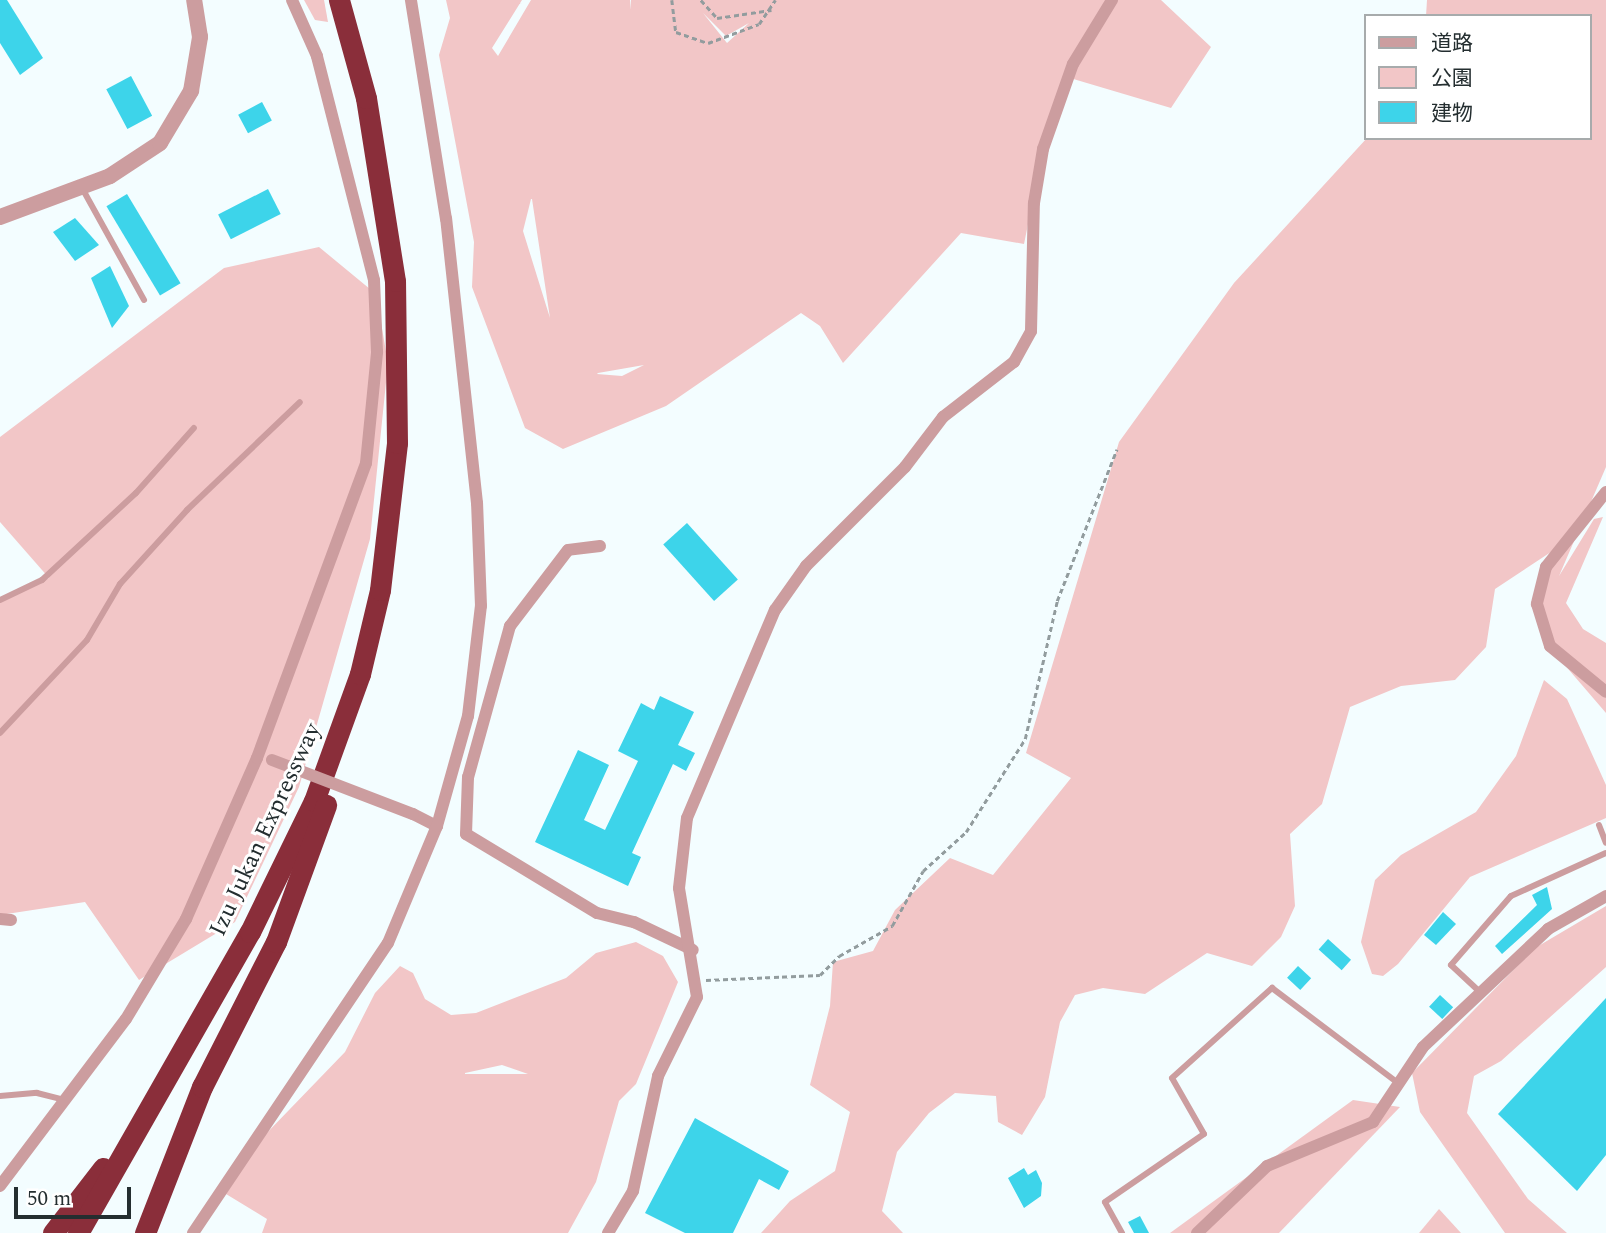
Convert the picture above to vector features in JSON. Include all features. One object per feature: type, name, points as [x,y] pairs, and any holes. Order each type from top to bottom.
[{"type":"highway","name":"Izu Jukan Expressway","points":[[78,1233],[250,932],[314,801],[360,674],[380,590],[397,443],[395,281],[366,98],[339,0]]},
{"type":"highway","name":"Izu Jukan Expressway","points":[[90,1233],[260,939],[326,805],[371,675],[390,591],[408,371],[394,196],[348,0]]},
{"type":"highway","points":[[145,1233],[202,1087],[276,942],[326,805]]},
{"type":"highway","points":[[53,1233],[154,1103]]},
{"type":"street","points":[[0,217],[138,161],[179,118],[198,59],[194,0]]},
{"type":"street","points":[[0,1186],[160,965],[257,758],[366,463],[377,352],[374,280],[317,56],[292,0]]},
{"type":"street","points":[[193,1233],[218,1188],[353,1004],[388,943],[437,825],[468,716],[481,606],[477,503],[446,219],[411,0]]},
{"type":"street","points":[[608,1233],[633,1191],[657,1076],[697,997],[698,980],[679,888],[687,818],[775,610],[806,566],[905,467],[943,417],[1014,362],[1031,331],[1034,203],[1053,113],[1073,64],[1112,0]]},
{"type":"street","points":[[1606,492],[1546,567],[1536,604],[1550,646],[1606,692]]},
{"type":"street","points":[[600,546],[568,550],[510,626],[468,777],[466,834],[478,844],[597,913],[634,922],[693,950]]},
{"type":"street","points":[[257,758],[272,760],[437,825]]},
{"type":"street","points":[[450,774],[468,777]]},
{"type":"street","points":[[1197,1233],[1267,1166],[1373,1122],[1423,1047],[1548,929],[1606,896]]},
{"type":"lane","points":[[80,186],[144,300]]},
{"type":"lane","points":[[0,733],[87,640],[120,584],[187,510],[300,402]]},
{"type":"lane","points":[[0,600],[42,580],[136,493],[194,428]]},
{"type":"lane","points":[[1599,825],[1606,843]]},
{"type":"lane","points":[[1482,994],[1451,965],[1511,896],[1606,853]]},
{"type":"lane","points":[[1122,1233],[1105,1202],[1204,1133],[1172,1078],[1272,988],[1398,1083]]},
{"type":"lane","points":[[0,1096],[37,1093],[61,1099]]},
{"type":"path","points":[[672,0],[676,32],[708,43],[759,24],[771,10],[775,0]]},
{"type":"path","points":[[701,0],[717,18],[771,10]]},
{"type":"path","points":[[698,980],[820,975],[839,956],[892,926],[923,871],[966,832],[1025,739],[1057,600],[1117,449]]},
{"type":"green space","points":[[304,0],[324,0],[328,22],[315,20]]},
{"type":"green space","points":[[446,0],[522,0],[492,48],[498,56],[531,0],[630,0],[630,10],[631,0],[1161,0],[1211,47],[1171,108],[1070,78],[1045,140],[1024,244],[961,233],[843,363],[820,326],[801,313],[666,406],[563,449],[525,428],[472,287],[474,242],[439,55],[450,18]],"holes":[[[703,13],[726,36],[749,23],[727,43]],[[532,199],[550,318],[523,231]],[[644,365],[622,376],[598,373]]]},
{"type":"green space","points":[[1427,0],[1606,0],[1606,467],[1559,576],[1594,519],[1603,517],[1566,603],[1583,629],[1606,643],[1606,713],[1551,649],[1535,606],[1557,548],[1495,589],[1486,647],[1455,680],[1401,686],[1350,707],[1322,804],[1290,834],[1295,906],[1281,937],[1252,966],[1207,953],[1145,994],[1103,988],[1075,995],[1060,1022],[1045,1097],[1022,1135],[998,1122],[996,1096],[955,1093],[929,1113],[897,1152],[882,1211],[903,1233],[761,1233],[790,1201],[835,1171],[850,1112],[810,1085],[830,1006],[833,962],[873,951],[895,910],[950,858],[993,875],[1071,778],[1026,753],[1119,442],[1234,283],[1365,140],[1592,140],[1592,14],[1426,14]]},
{"type":"green space","points":[[319,247],[376,294],[388,363],[370,539],[299,787],[235,922],[139,980],[85,902],[0,915],[0,600],[49,578],[0,522],[0,437],[224,268]]},
{"type":"green space","points":[[1544,680],[1567,699],[1606,785],[1606,818],[1470,877],[1398,964],[1383,976],[1372,974],[1361,942],[1375,880],[1401,855],[1476,812],[1516,756]]},
{"type":"green space","points":[[1606,906],[1606,967],[1501,1061],[1474,1076],[1467,1113],[1528,1199],[1567,1233],[1505,1233],[1420,1112],[1412,1073],[1535,948]]},
{"type":"green space","points":[[636,942],[663,956],[678,982],[636,1084],[619,1101],[596,1182],[568,1233],[262,1233],[267,1219],[226,1194],[261,1139],[345,1052],[375,993],[400,966],[413,973],[425,999],[451,1015],[476,1013],[566,978],[596,953]],"holes":[[[502,1065],[528,1074],[465,1074],[465,1073]]]},
{"type":"green space","points":[[1353,1100],[1400,1107],[1279,1233],[1170,1233]]},
{"type":"green space","points":[[1439,1209],[1461,1233],[1419,1233]]},
{"type":"building","points":[[0,0],[7,0],[43,58],[20,75],[0,43]]},
{"type":"building","points":[[131,76],[152,116],[127,129],[106,89]]},
{"type":"building","points":[[262,102],[272,121],[248,133],[238,115]]},
{"type":"building","points":[[268,189],[281,214],[231,239],[218,214]]},
{"type":"building","points":[[127,194],[181,283],[160,296],[106,206]]},
{"type":"building","points":[[75,218],[99,245],[75,261],[53,232]]},
{"type":"building","points":[[110,266],[129,306],[112,328],[91,278]]},
{"type":"building","points":[[687,523],[738,579],[714,601],[663,544]]},
{"type":"building","points":[[660,696],[694,712],[678,745],[695,753],[686,771],[673,764],[632,853],[641,857],[628,886],[535,842],[578,750],[609,765],[584,820],[605,830],[638,761],[618,751],[641,703],[654,710]]},
{"type":"building","points":[[1547,887],[1552,909],[1502,954],[1495,946],[1537,905],[1532,895]]},
{"type":"building","points":[[1443,912],[1456,924],[1436,945],[1424,935]]},
{"type":"building","points":[[1328,939],[1351,960],[1342,970],[1319,949]]},
{"type":"building","points":[[1298,966],[1311,978],[1300,990],[1287,978]]},
{"type":"building","points":[[1440,995],[1453,1007],[1442,1019],[1429,1007]]},
{"type":"building","points":[[1606,998],[1606,1155],[1577,1191],[1498,1114]]},
{"type":"building","points":[[695,1118],[789,1171],[779,1190],[759,1179],[733,1233],[685,1233],[645,1213]]},
{"type":"building","points":[[1024,1168],[1028,1175],[1036,1170],[1042,1183],[1041,1196],[1024,1208],[1008,1178]]},
{"type":"building","points":[[1140,1216],[1149,1233],[1134,1233],[1128,1222]]}]
